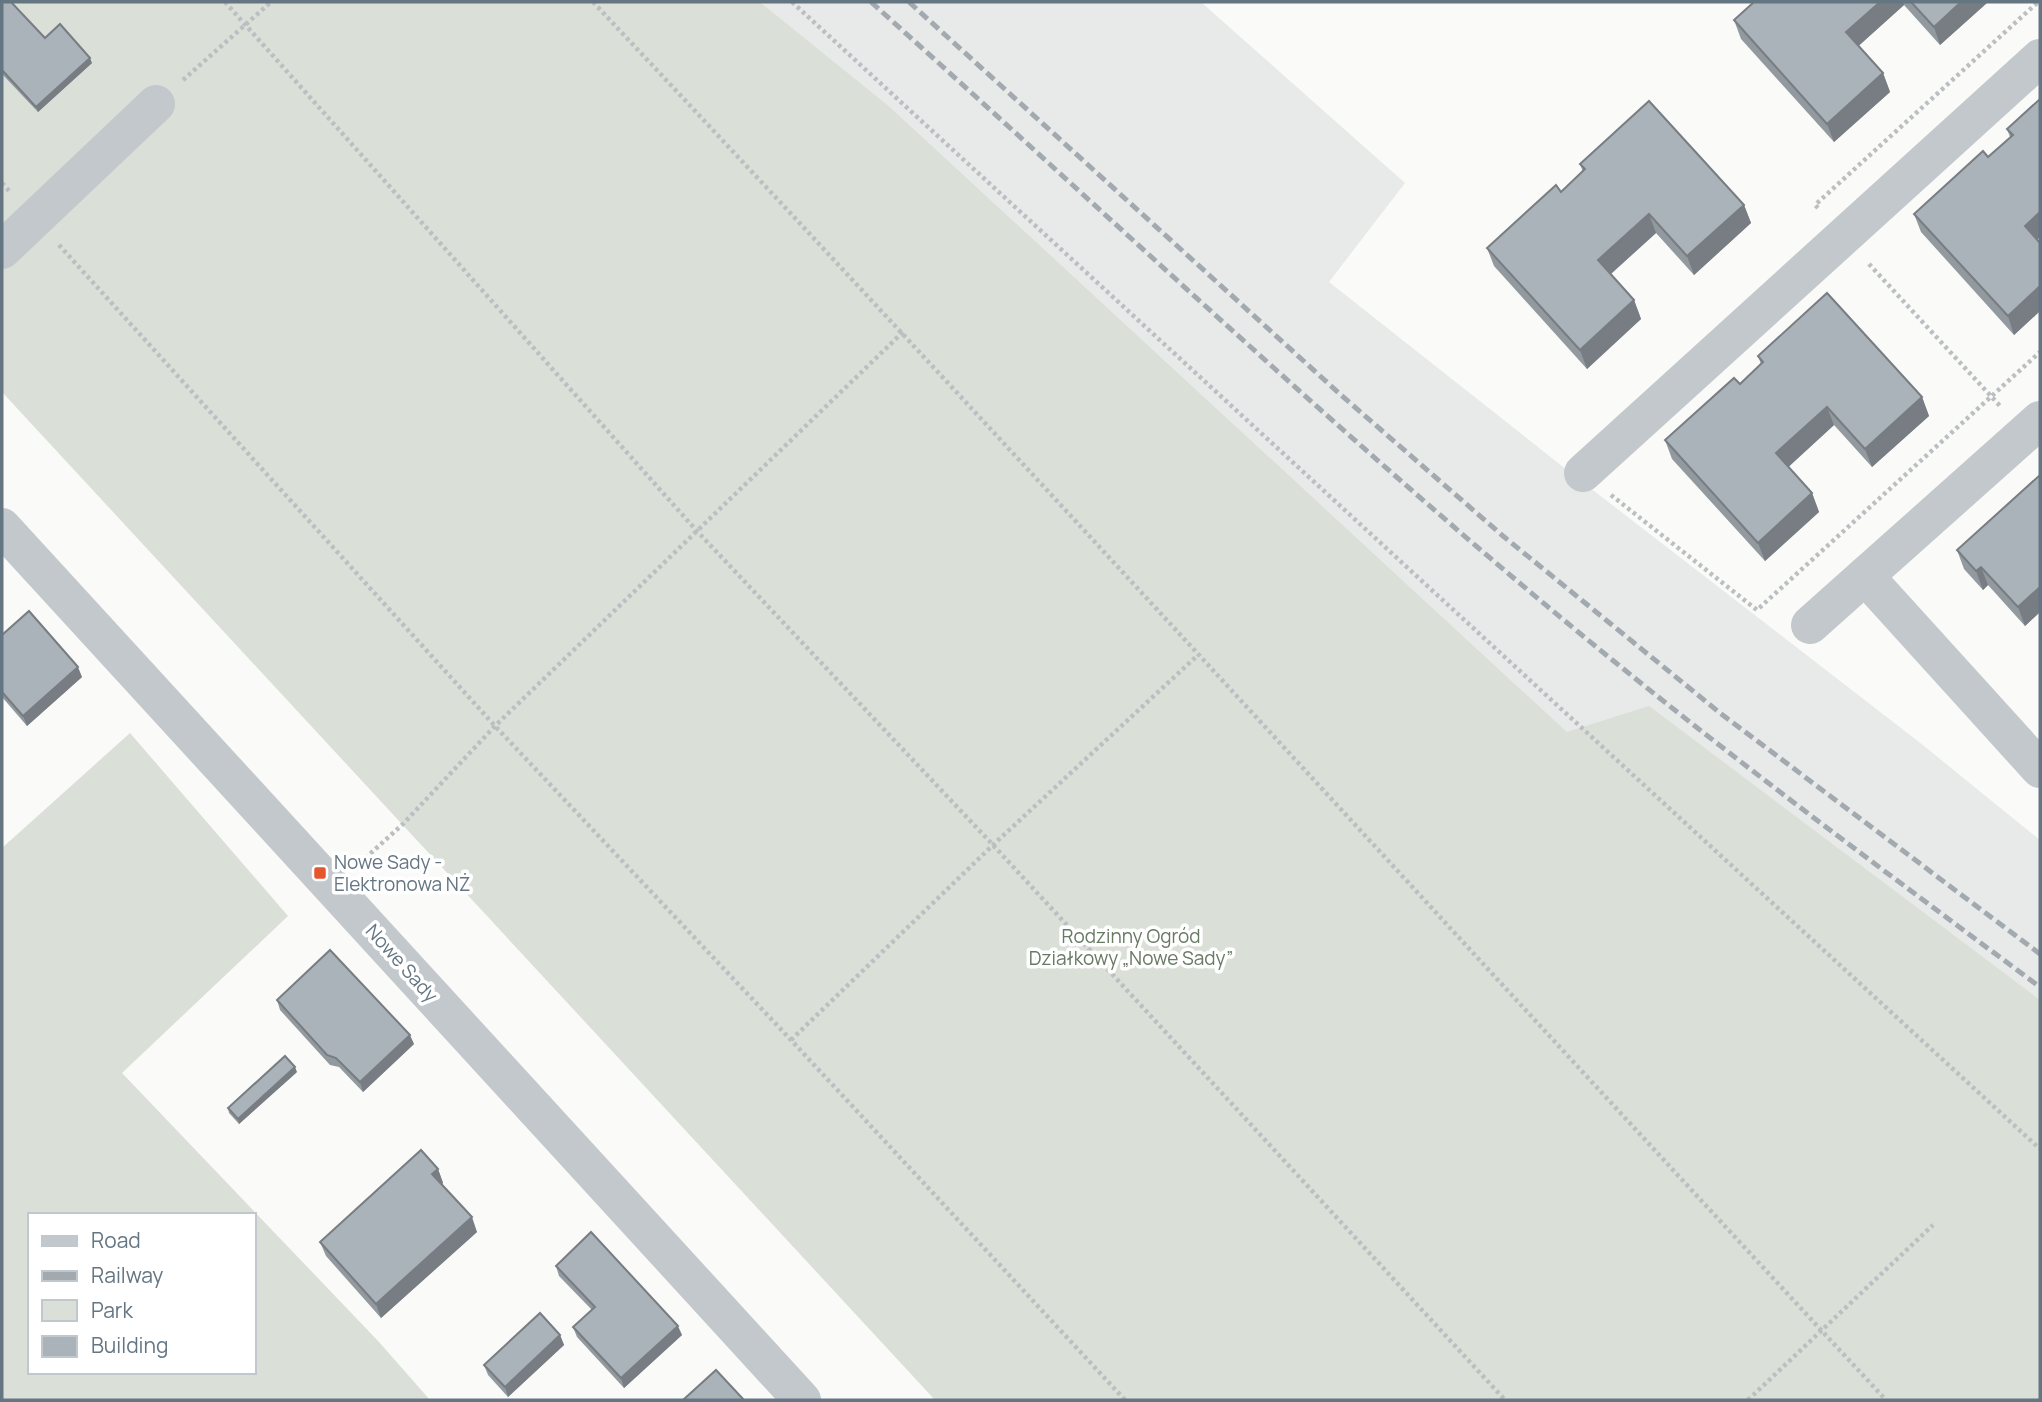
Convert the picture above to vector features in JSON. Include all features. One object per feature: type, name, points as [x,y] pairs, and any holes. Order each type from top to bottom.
[{"type":"street","points":[[1583,473],[2040,58]]},
{"type":"street","points":[[2,250],[156,104]]},
{"type":"street","points":[[1810,625],[2040,420]]},
{"type":"street","name":"Nowe Sady","points":[[7,545],[333,888],[802,1400]]},
{"type":"street","points":[[1865,576],[2040,769]]},
{"type":"path","points":[[225,2],[696,530],[993,845],[1505,1400]]},
{"type":"path","points":[[156,104],[271,2]]},
{"type":"path","points":[[593,2],[904,332],[1198,655],[1886,1400]]},
{"type":"path","points":[[792,2],[2040,1149]]},
{"type":"path","points":[[2,183],[495,726],[1125,1400]]},
{"type":"path","points":[[333,888],[403,824],[495,726],[696,530],[904,332]]},
{"type":"path","points":[[1583,473],[1757,610],[2040,352]]},
{"type":"path","points":[[791,1040],[993,845],[1198,655]]},
{"type":"path","points":[[1748,1400],[1933,1225]]},
{"type":"shaded area","points":[[760,2],[1201,2],[1405,183],[1329,282],[1919,742],[2040,840],[2040,1169],[890,107]]},
{"type":"green space","name":"Rodzinny Ogród Działkowy „Nowe Sady”","points":[[2,2],[760,2],[890,107],[1567,732],[1649,706],[2040,1000],[2040,1400],[935,1400],[2,392]]},
{"type":"green space","points":[[130,733],[288,916],[122,1073],[256,1213],[28,1213],[28,1374],[256,1374],[256,1213],[379,1342],[430,1400],[2,1400],[2,848]]},
{"type":"building","points":[[2,2],[11,2],[45,38],[60,24],[90,58],[36,107],[2,70]]},
{"type":"building","points":[[1754,2],[1880,2],[1846,32],[1883,73],[1827,124],[1734,20]]},
{"type":"building","points":[[1911,2],[1961,2],[1934,27]]},
{"type":"building","points":[[2040,99],[2040,212],[2025,226],[2040,243],[2040,286],[2008,316],[1914,214],[1983,151],[1988,157],[2013,135],[2007,129]]},
{"type":"building","points":[[1649,101],[1744,205],[1687,256],[1649,214],[1598,260],[1634,300],[1580,350],[1487,248],[1556,185],[1561,192],[1585,169],[1580,164]]},
{"type":"building","points":[[1827,293],[1922,397],[1865,449],[1827,407],[1776,453],[1812,493],[1758,543],[1665,440],[1734,378],[1740,384],[1763,362],[1758,356]]},
{"type":"building","points":[[2040,475],[2040,587],[2018,607],[1981,567],[1976,571],[1957,550]]},
{"type":"building","points":[[29,611],[78,667],[23,716],[2,692],[2,635]]},
{"type":"building","points":[[330,950],[410,1035],[360,1082],[336,1058],[327,1055],[277,1000]]},
{"type":"building","points":[[285,1056],[295,1067],[238,1119],[228,1108]]},
{"type":"building","points":[[421,1150],[438,1169],[432,1174],[472,1217],[376,1304],[320,1242]]},
{"type":"building","points":[[591,1232],[678,1326],[621,1378],[573,1327],[595,1307],[556,1266]]},
{"type":"building","points":[[540,1313],[560,1335],[505,1387],[484,1365]]},
{"type":"building","points":[[716,1370],[744,1400],[683,1400]]},
{"type":"railway","points":[[871,2],[1309,399],[1486,555],[1691,723],[2040,987]]},
{"type":"railway","points":[[909,2],[1341,395],[1503,536],[1720,713],[2040,954]]},
{"type":"place","name":"Nowe Sady - Elektronowa NŻ","points":[[320,873]]}]
